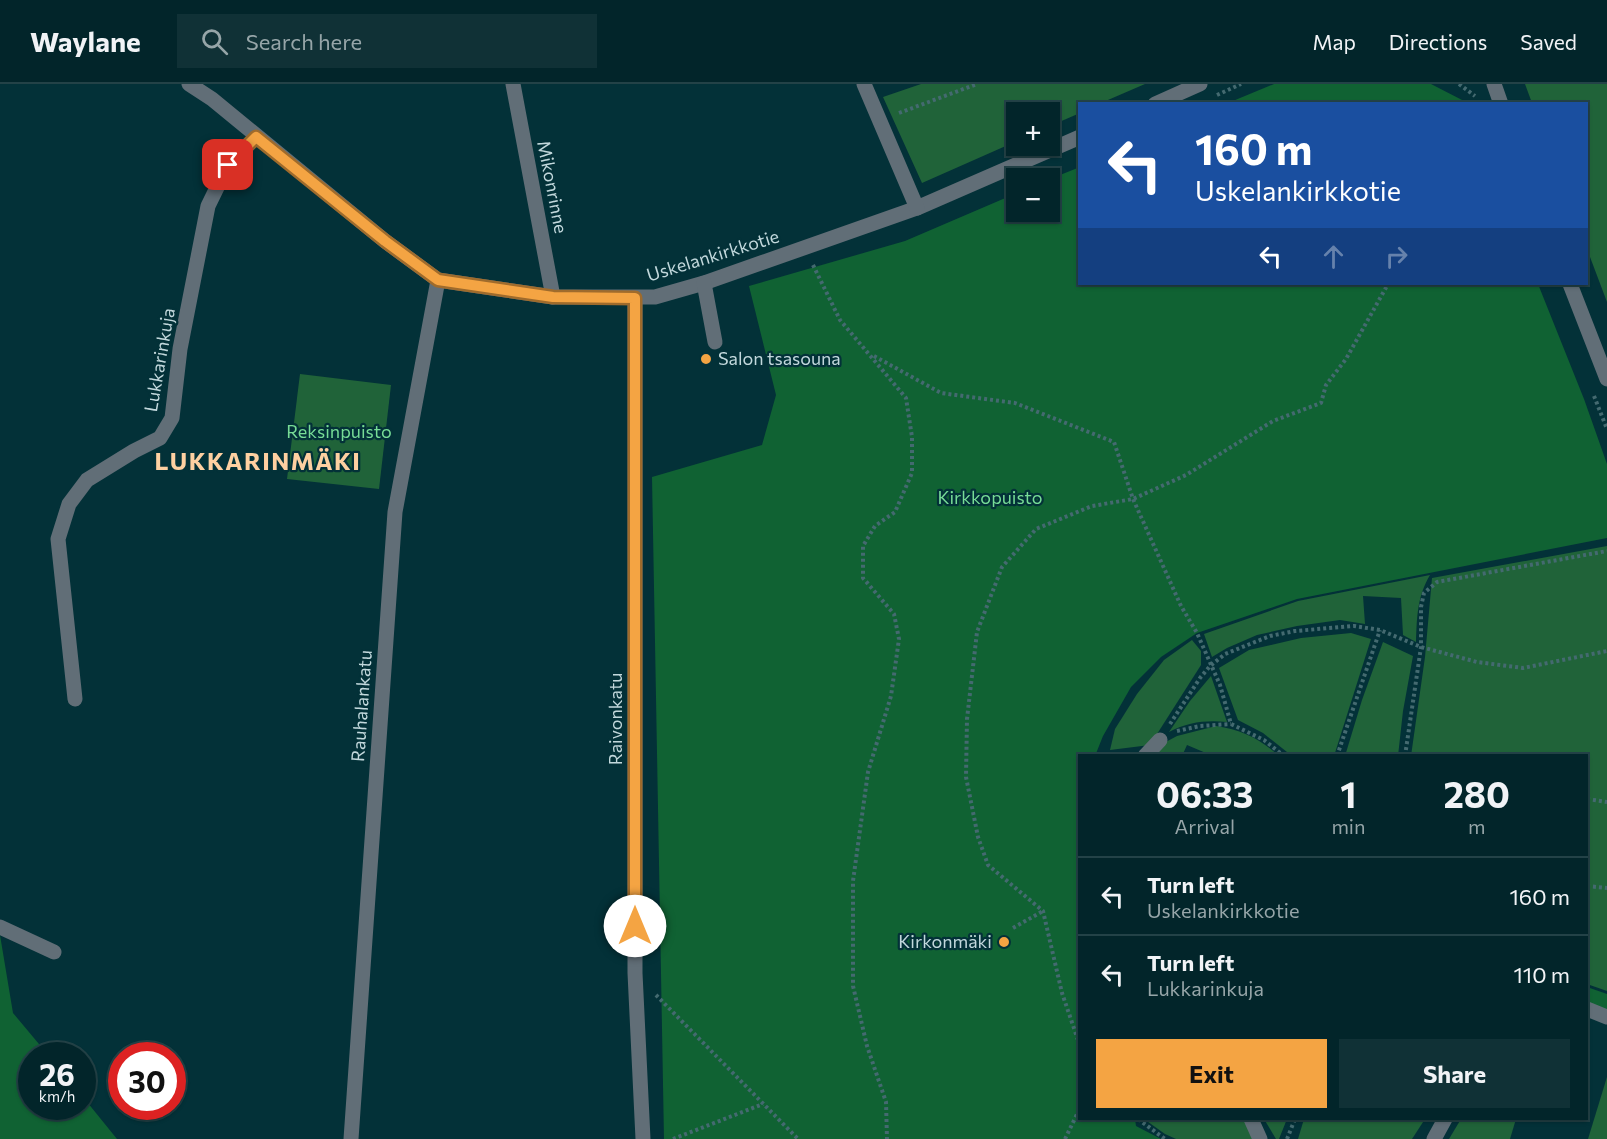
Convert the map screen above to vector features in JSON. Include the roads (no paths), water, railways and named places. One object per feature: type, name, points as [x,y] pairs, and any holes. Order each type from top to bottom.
[{"type":"street","name":"Uskelankirkkotie","points":[[189,84],[212,99],[385,241],[438,280],[553,297],[655,297],[704,283],[918,208],[1078,138]]},
{"type":"street","name":"Mikonrinne","points":[[513,84],[553,297]]},
{"type":"street","points":[[864,84],[918,208]]},
{"type":"street","points":[[1160,102],[1200,84]]},
{"type":"street","points":[[1494,84],[1500,102]]},
{"type":"street","name":"Lukkarinkuja","points":[[75,699],[58,539],[69,504],[87,480],[160,438],[172,418],[180,349],[208,206],[228,165],[256,137]]},
{"type":"street","name":"Rauhalankatu","points":[[351,1139],[395,512],[438,280]]},
{"type":"street","points":[[704,283],[715,342]]},
{"type":"street","points":[[1570,285],[1607,379]]},
{"type":"street","name":"Raivonkatu","points":[[635,298],[635,973],[643,1139]]},
{"type":"street","points":[[1147,754],[1160,740]]},
{"type":"street","points":[[0,927],[54,952]]},
{"type":"street","points":[[1588,1009],[1607,1017]]},
{"type":"street","points":[[1251,1120],[1260,1139]]},
{"type":"street","points":[[1434,1139],[1444,1120]]},
{"type":"place","name":"Salon tsasouna","points":[[706,359]]},
{"type":"place","name":"Kirkonmäki","points":[[1004,942]]},
{"type":"district","name":"LUKKARINMÄKI","points":[[258,462]]},
{"type":"park label","name":"Reksinpuisto","points":[[339,432]]},
{"type":"park label","name":"Kirkkopuisto","points":[[990,498]]}]
